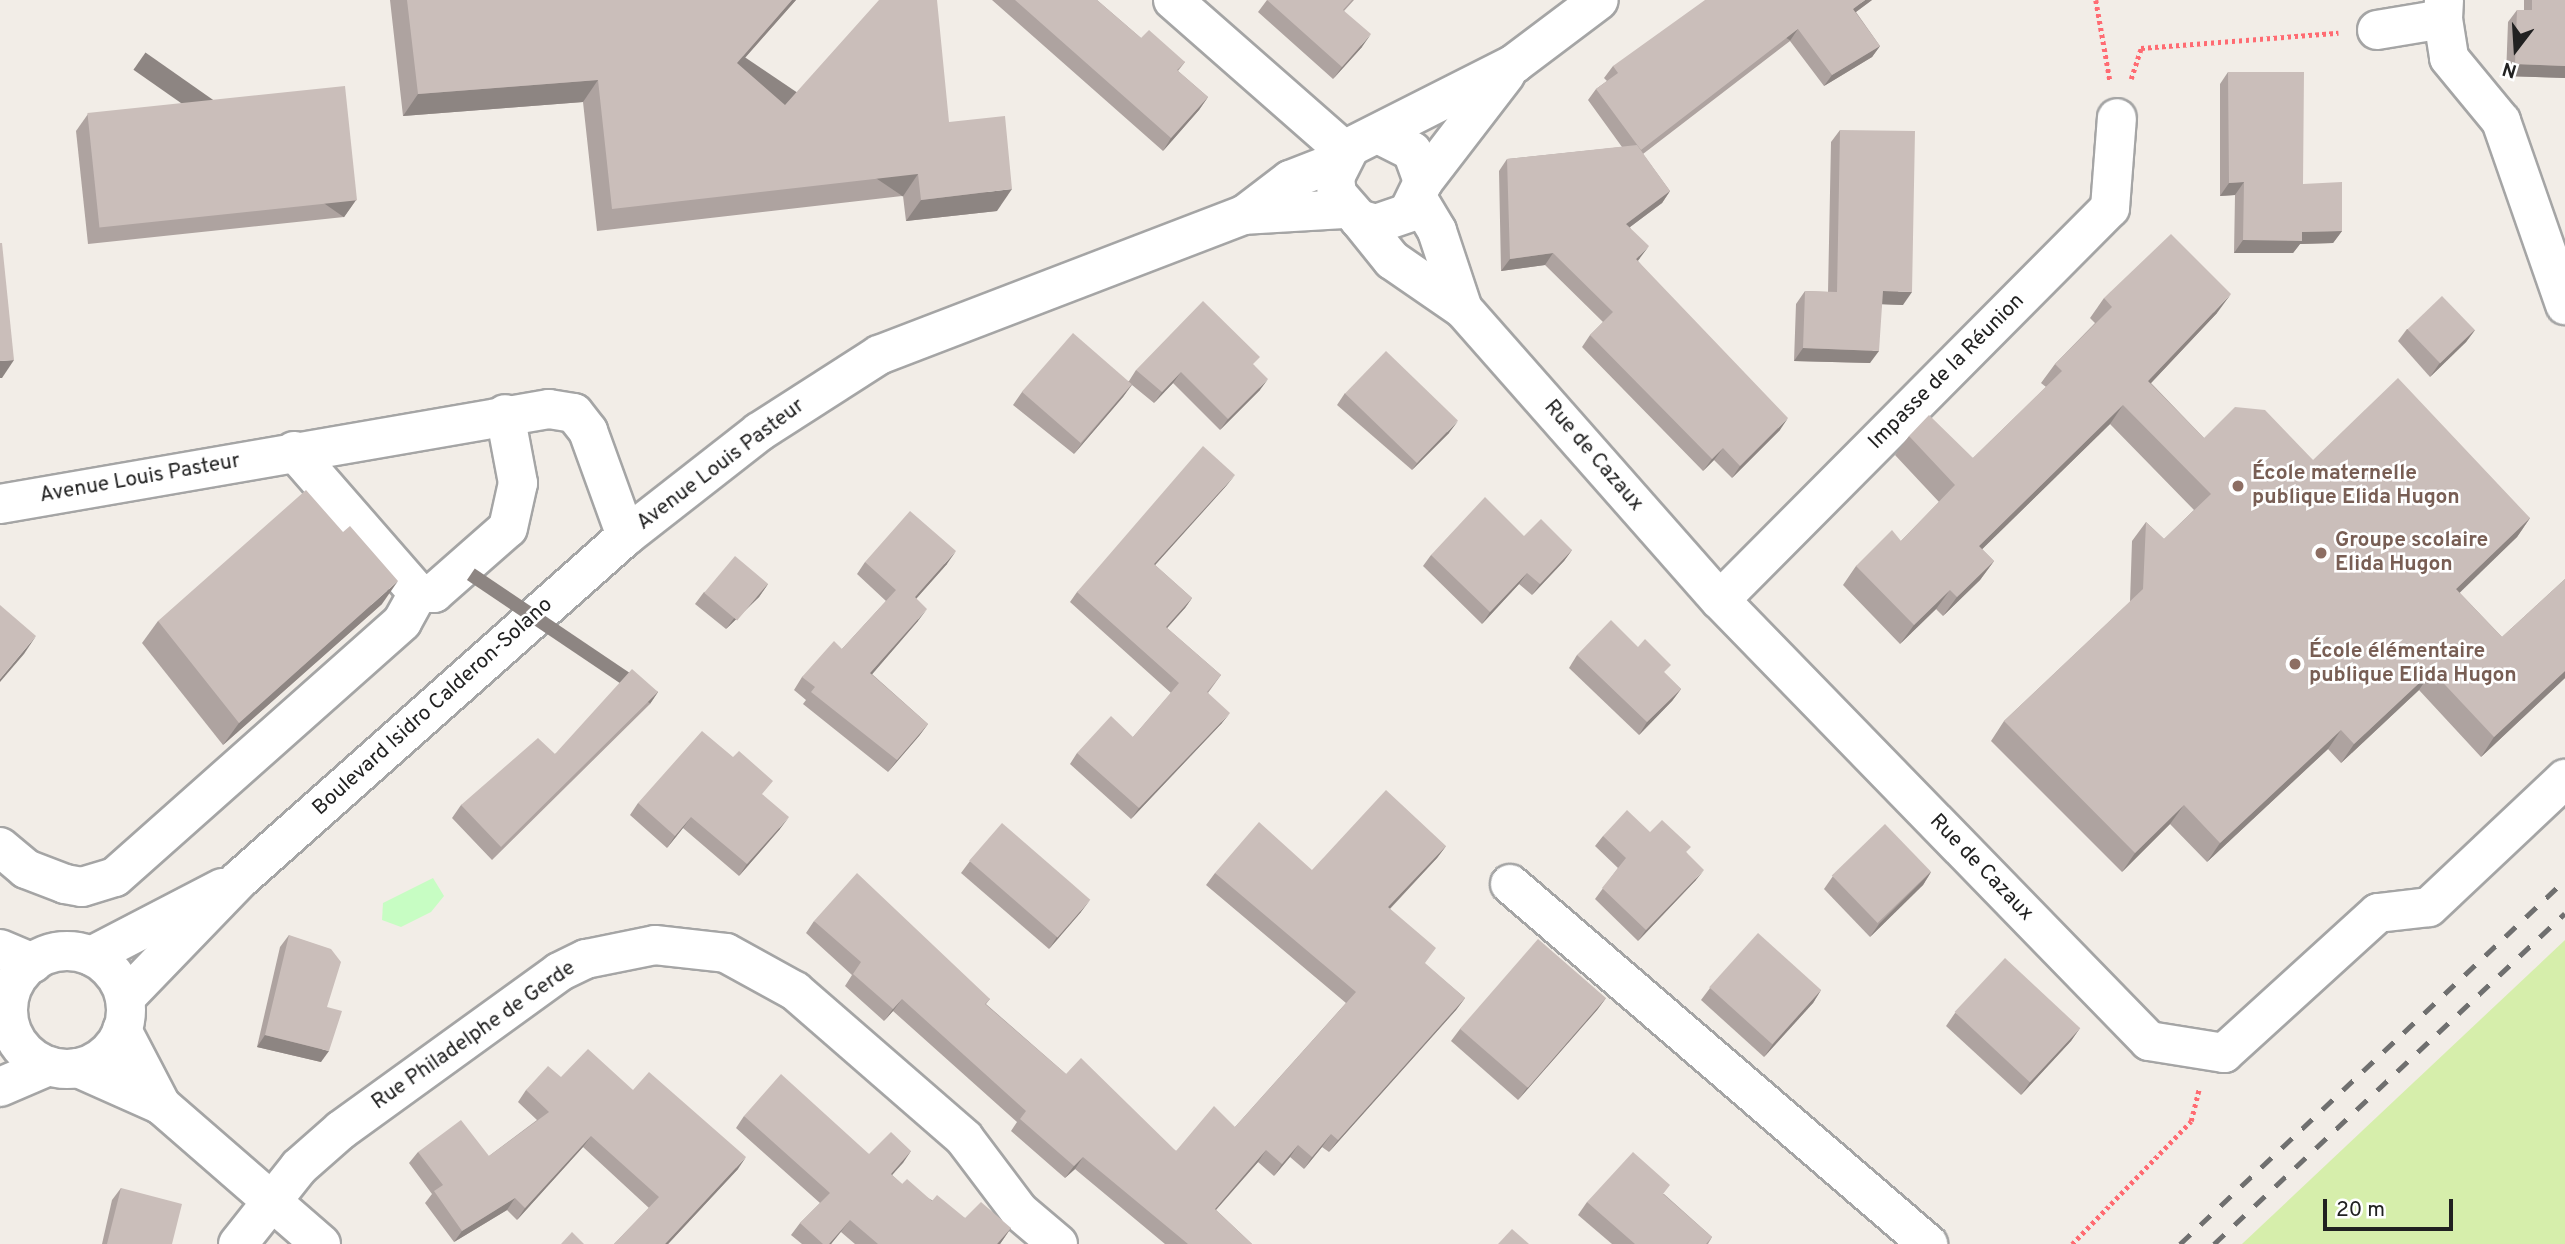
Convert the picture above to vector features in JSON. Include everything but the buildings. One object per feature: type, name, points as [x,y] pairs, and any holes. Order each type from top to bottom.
[{"type":"street","points":[[1172,0],[1343,156]]},
{"type":"street","points":[[1514,64],[1420,191],[1393,221],[1353,214],[1337,194],[1343,156],[1364,138],[1382,136],[1514,64],[1599,0]]},
{"type":"street","points":[[2377,30],[2444,10],[2449,58],[2501,121],[2565,305]]},
{"type":"street","name":"Impasse de la Réunion","points":[[1720,600],[2110,208],[2117,118]]},
{"type":"street","points":[[1382,136],[1412,151],[1420,191]]},
{"type":"street","name":"Avenue Louis Pasteur","points":[[0,504],[505,414],[574,413],[587,431],[626,536],[759,432],[879,355],[1244,215],[1290,180],[1343,156]]},
{"type":"street","name":"Rue de Cazaux","points":[[1420,191],[1463,309]]},
{"type":"street","name":"Avenue Louis Pasteur","points":[[1244,215],[1353,214]]},
{"type":"street","name":"Rue de Cazaux","points":[[1353,214],[1392,260],[1463,309],[1720,600],[2149,1041],[2224,1053],[2378,913],[2429,907],[2565,779]]},
{"type":"street","points":[[0,847],[26,869],[65,884],[82,887],[115,877],[402,622],[418,593],[445,586],[509,527],[518,483],[505,414]]},
{"type":"street","points":[[293,451],[418,593]]},
{"type":"street","name":"Boulevard Isidro Calderon-Solano","points":[[123,1014],[240,879],[626,536]]},
{"type":"street","name":"Boulevard Isidro Calderon-Solano","points":[[91,956],[240,879]]},
{"type":"street","points":[[1510,884],[1928,1244]]},
{"type":"street","name":"Rue Philadelphe de Gerde","points":[[238,1244],[269,1200],[341,1130],[559,972],[620,949],[690,946],[758,966],[795,991],[964,1138],[1019,1211],[1058,1244]]},
{"type":"street","points":[[162,1105],[123,1014],[107,966],[91,956],[55,952],[16,956],[5,990],[6,1044],[162,1105],[321,1244]]},
{"type":"street","points":[[0,1087],[110,1050],[123,1014]]},
{"type":"path","points":[[2096,0],[2117,118]]},
{"type":"path","points":[[2117,118],[2141,48],[2377,30]]},
{"type":"path","points":[[2072,1244],[2191,1121],[2201,1049]]},
{"type":"green space","points":[[433,878],[444,896],[431,912],[401,927],[382,920],[383,903]]},
{"type":"green space","points":[[2565,940],[2565,1244],[2242,1244]]},
{"type":"railway","points":[[2180,1244],[2565,880]]},
{"type":"railway","points":[[2214,1244],[2565,913]]},
{"type":"place","name":"École maternelle publique Elida Hugon","points":[[2238,486]]},
{"type":"place","name":"Groupe scolaire Elida Hugon","points":[[2321,553]]},
{"type":"place","name":"École élémentaire publique Elida Hugon","points":[[2295,664]]}]
